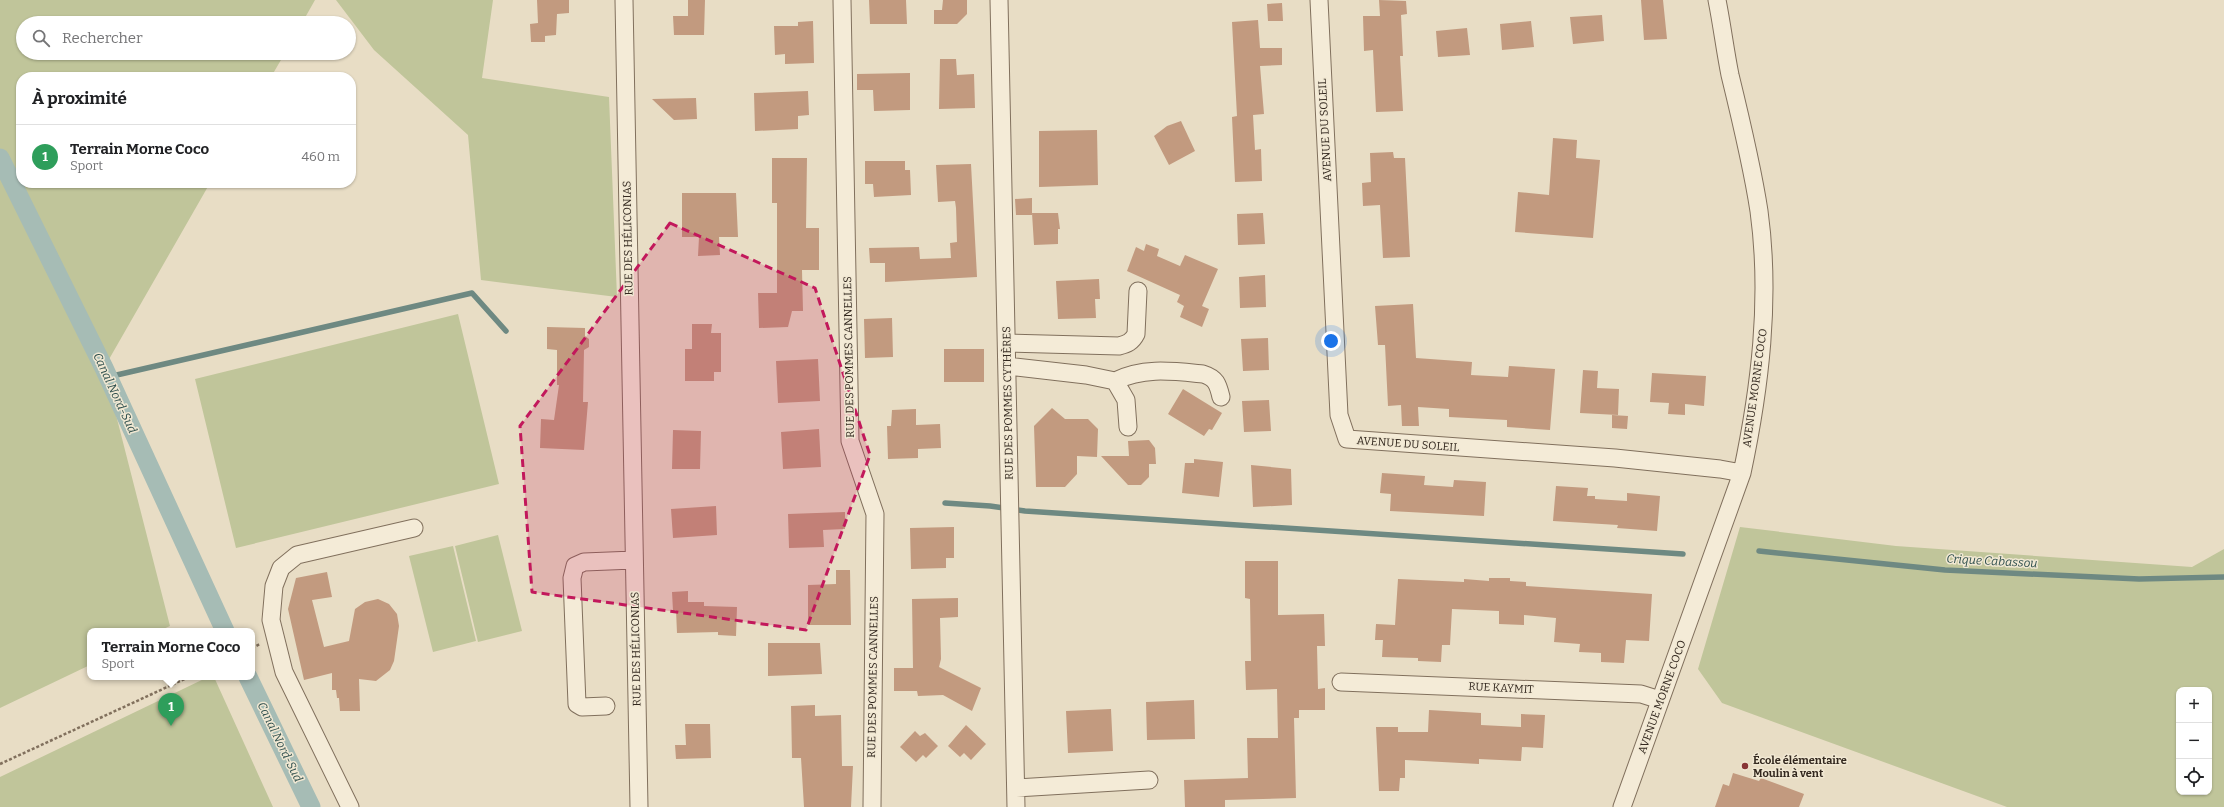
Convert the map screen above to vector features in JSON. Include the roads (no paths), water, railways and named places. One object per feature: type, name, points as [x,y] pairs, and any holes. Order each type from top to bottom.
[{"type":"street","name":"RUE DES HÉLICONIAS","points":[[624,0],[639,807]]},
{"type":"street","name":"RUE DES POMMES CANNELLES","points":[[842,0],[850,441],[875,514],[872,807]]},
{"type":"street","name":"RUE DES POMMES CYTHÈRES","points":[[999,0],[1016,807]]},
{"type":"street","name":"AVENUE DU SOLEIL","points":[[1319,0],[1339,415],[1347,439],[1615,458],[1720,469],[1742,473]]},
{"type":"street","name":"AVENUE MORNE COCO","points":[[1622,807],[1742,473],[1751,428],[1765,318],[1759,213],[1752,168],[1730,73],[1717,0]]},
{"type":"street","points":[[1007,343],[1119,346],[1127,344],[1134,340],[1136,334],[1138,291]]},
{"type":"street","points":[[1007,366],[1086,375],[1115,381],[1130,374],[1149,370],[1203,374],[1211,376],[1217,382],[1221,396]]},
{"type":"street","points":[[1115,381],[1126,400],[1128,427]]},
{"type":"street","points":[[350,807],[284,672],[271,620],[274,586],[281,568],[297,555],[414,528]]},
{"type":"street","points":[[606,706],[582,707],[577,704],[572,578],[575,566],[584,562],[634,560]]},
{"type":"street","name":"RUE KAYMIT","points":[[1341,682],[1640,694],[1660,700]]},
{"type":"street","points":[[1016,788],[1150,780]]},
{"type":"waterway","name":"Canal Nord-Sud","points":[[0,158],[104,368],[224,628]]},
{"type":"waterway","points":[[108,377],[472,293],[506,331]]},
{"type":"waterway","points":[[945,503],[990,506],[1025,511],[1683,554]]},
{"type":"waterway","name":"Crique Cabassou","points":[[1759,551],[1945,570],[2139,579],[2224,577]]},
{"type":"waterway","name":"Canal Nord-Sud","points":[[249,680],[311,807]]},
{"type":"place","name":"Terrain Morne Coco","points":[[171,726]]},
{"type":"place","name":"École élémentaire Moulin à vent","points":[[1745,766]]}]
